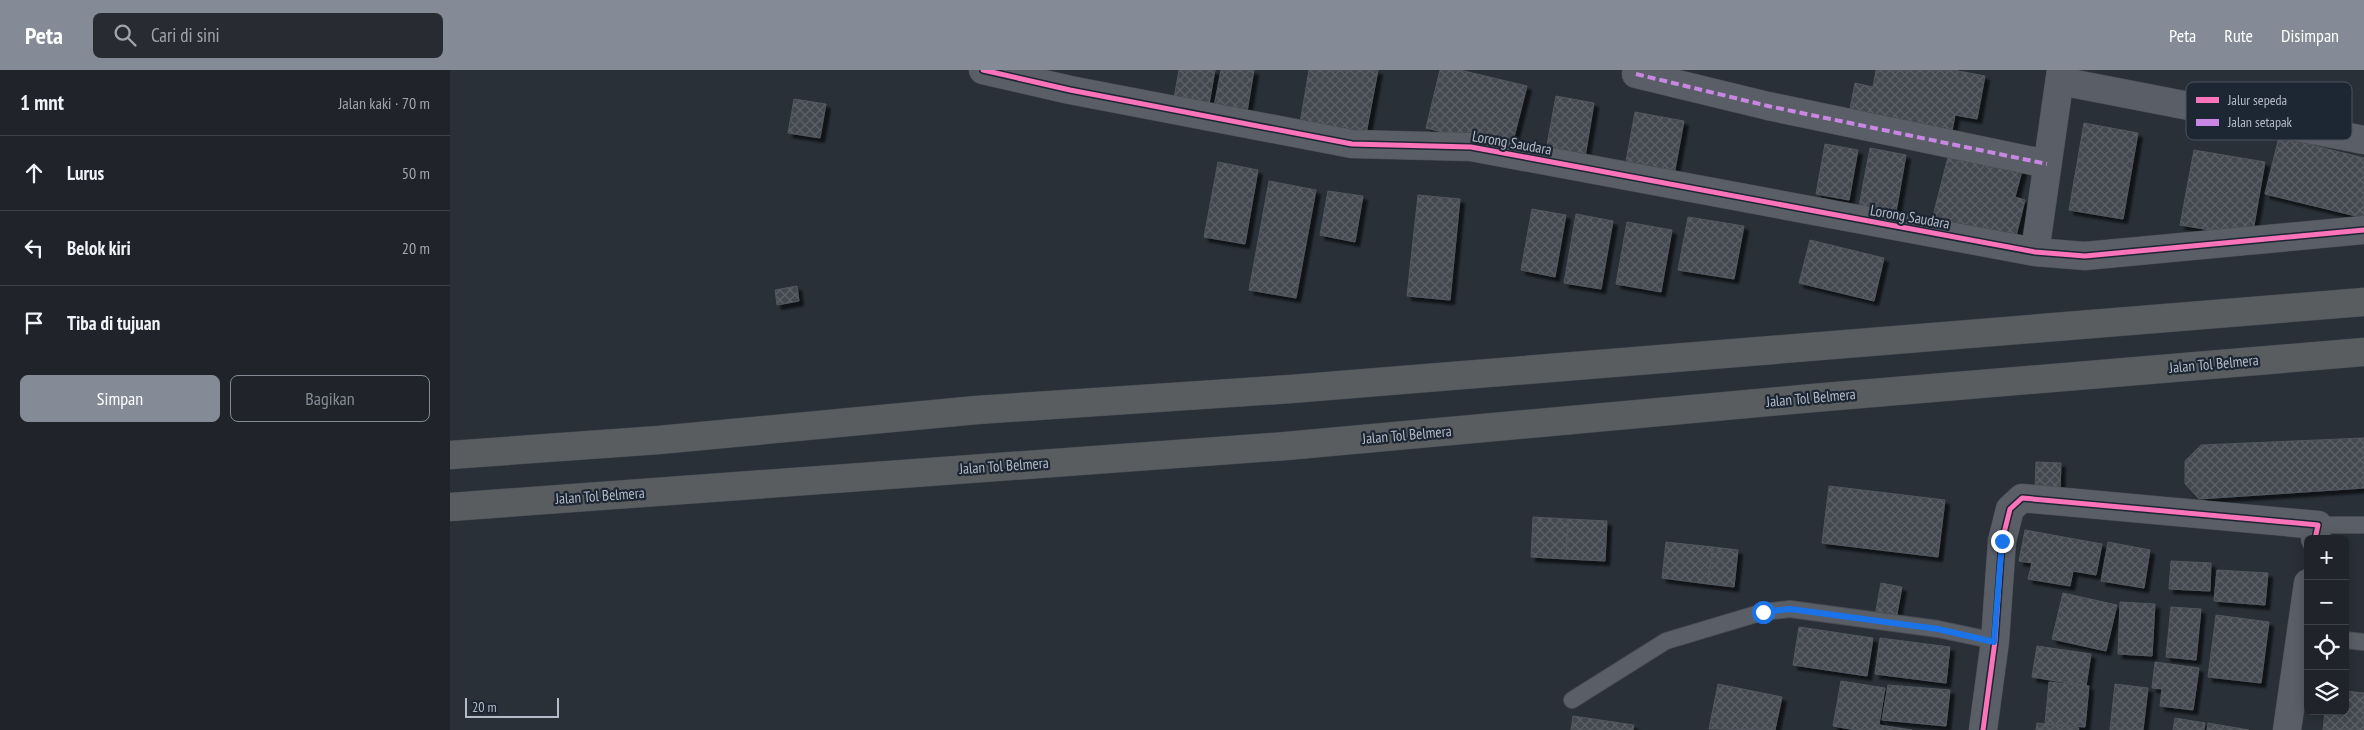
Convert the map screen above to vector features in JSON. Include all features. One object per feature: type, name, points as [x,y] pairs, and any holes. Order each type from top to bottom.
[{"type":"highway","points":[[450,455],[659,440],[977,410],[1291,389],[2364,302]]},
{"type":"highway","name":"Jalan Tol Belmera","points":[[450,507],[1286,446],[1823,397],[2364,352]]},
{"type":"street","name":"Lorong Saudara","points":[[983,70],[1070,90],[1352,144],[1471,147],[2035,252],[2085,256],[2364,230]]},
{"type":"street","points":[[1636,74],[1768,106],[2048,164]]},
{"type":"street","points":[[2035,252],[2060,75],[2186,102]]},
{"type":"street","points":[[1983,730],[1994,642],[2002,541],[2010,509],[2022,498],[2317,532]]},
{"type":"street","points":[[2287,730],[2304,640]]},
{"type":"lane","points":[[2317,532],[2364,525]]},
{"type":"lane","points":[[1572,700],[1666,641],[1763,612],[1790,609],[1938,629],[1994,642]]},
{"type":"lane","points":[[2349,640],[2364,642]]},
{"type":"building","points":[[1179,70],[1215,70],[1208,110],[1173,104]]},
{"type":"building","points":[[1221,70],[1254,70],[1247,112],[1214,107]]},
{"type":"building","points":[[1309,70],[1378,70],[1366,134],[1300,123]]},
{"type":"building","points":[[1440,70],[1460,70],[1527,86],[1511,149],[1426,128]]},
{"type":"building","points":[[1876,70],[1953,70],[1985,76],[1977,119],[1955,115],[1952,131],[1849,114],[1855,83],[1873,87]]},
{"type":"building","points":[[1556,96],[1594,103],[1585,157],[1546,150]]},
{"type":"building","points":[[794,99],[826,104],[820,138],[788,133]]},
{"type":"building","points":[[1635,112],[1684,121],[1674,175],[1625,167]]},
{"type":"building","points":[[2084,123],[2138,133],[2123,219],[2069,210]]},
{"type":"building","points":[[2278,140],[2291,140],[2364,158],[2364,218],[2265,194]]},
{"type":"building","points":[[1825,144],[1858,150],[1849,200],[1816,194]]},
{"type":"building","points":[[1870,148],[1906,155],[1896,212],[1859,206]]},
{"type":"building","points":[[1950,149],[2023,167],[2015,197],[2025,200],[2015,240],[1932,220]]},
{"type":"building","points":[[2194,150],[2265,162],[2252,237],[2180,225]]},
{"type":"building","points":[[1218,162],[1258,170],[1245,244],[1204,237]]},
{"type":"building","points":[[1269,181],[1316,190],[1296,298],[1249,290]]},
{"type":"building","points":[[1328,191],[1363,196],[1355,242],[1320,235]]},
{"type":"building","points":[[1418,195],[1460,199],[1450,300],[1407,296]]},
{"type":"building","points":[[1532,209],[1566,215],[1555,277],[1521,270]]},
{"type":"building","points":[[1576,214],[1613,221],[1601,289],[1564,283]]},
{"type":"building","points":[[1688,217],[1744,226],[1734,279],[1678,270]]},
{"type":"building","points":[[1627,222],[1672,230],[1661,292],[1616,284]]},
{"type":"building","points":[[1810,240],[1884,258],[1874,301],[1799,283]]},
{"type":"building","points":[[797,286],[799,301],[777,305],[775,290]]},
{"type":"building","points":[[2364,438],[2364,488],[2199,499],[2185,484],[2185,461],[2201,445]]},
{"type":"building","points":[[2036,462],[2061,463],[2060,491],[2035,490]]},
{"type":"building","points":[[1829,486],[1945,500],[1938,557],[1822,543]]},
{"type":"building","points":[[1533,517],[1568,519],[1566,559],[1531,557]]},
{"type":"building","points":[[1568,519],[1607,521],[1605,561],[1566,559]]},
{"type":"building","points":[[2025,530],[2102,544],[2096,575],[2073,571],[2070,586],[2028,579],[2032,563],[2019,561]]},
{"type":"building","points":[[1666,542],[1713,547],[1708,584],[1662,578]]},
{"type":"building","points":[[2108,542],[2150,550],[2144,588],[2101,581]]},
{"type":"building","points":[[1713,547],[1738,550],[1734,587],[1708,584]]},
{"type":"building","points":[[2171,561],[2211,563],[2210,591],[2169,589]]},
{"type":"building","points":[[2217,570],[2268,573],[2265,605],[2214,601]]},
{"type":"building","points":[[1881,583],[1902,587],[1896,619],[1875,616]]},
{"type":"building","points":[[2063,593],[2117,605],[2106,651],[2052,639]]},
{"type":"building","points":[[2120,602],[2155,604],[2152,656],[2118,654]]},
{"type":"building","points":[[2171,607],[2201,609],[2196,660],[2166,657]]},
{"type":"building","points":[[2216,615],[2269,622],[2261,683],[2208,677]]},
{"type":"building","points":[[1799,627],[1873,638],[1867,676],[1793,665]]},
{"type":"building","points":[[1880,638],[1950,647],[1946,683],[1875,674]]},
{"type":"building","points":[[2037,646],[2091,654],[2086,686],[2032,677]]},
{"type":"building","points":[[2155,662],[2199,668],[2193,710],[2160,706],[2162,689],[2152,688]]},
{"type":"building","points":[[1841,681],[1885,688],[1879,725],[1912,730],[1856,730],[1833,726]]},
{"type":"building","points":[[2049,682],[2089,686],[2085,727],[2045,724]]},
{"type":"building","points":[[1718,684],[1782,697],[1775,730],[1709,729]]},
{"type":"building","points":[[2115,684],[2148,688],[2143,730],[2110,730]]},
{"type":"building","points":[[1888,685],[1950,690],[1946,726],[1882,720]]},
{"type":"building","points":[[2349,691],[2364,693],[2364,730],[2323,730],[2325,715],[2349,715]]},
{"type":"building","points":[[1573,716],[1634,725],[1633,730],[1571,730]]},
{"type":"building","points":[[2175,718],[2205,723],[2204,730],[2173,730]]},
{"type":"building","points":[[2037,723],[2079,728],[2078,730],[2036,730]]},
{"type":"building","points":[[2208,723],[2249,730],[2207,730]]},
{"type":"marked path","points":[[1636,74],[1768,106],[2047,164]]},
{"type":"cycle path","points":[[983,70],[1070,90],[1352,144],[1471,147],[2035,252],[2085,256],[2364,230]]},
{"type":"cycle path","points":[[1983,730],[1995,641],[2002,541],[2010,509],[2022,498],[2318,525],[2316,535]]},
{"type":"route","points":[[1763,612],[1790,609],[1938,629],[1994,642],[2002,541]]}]
